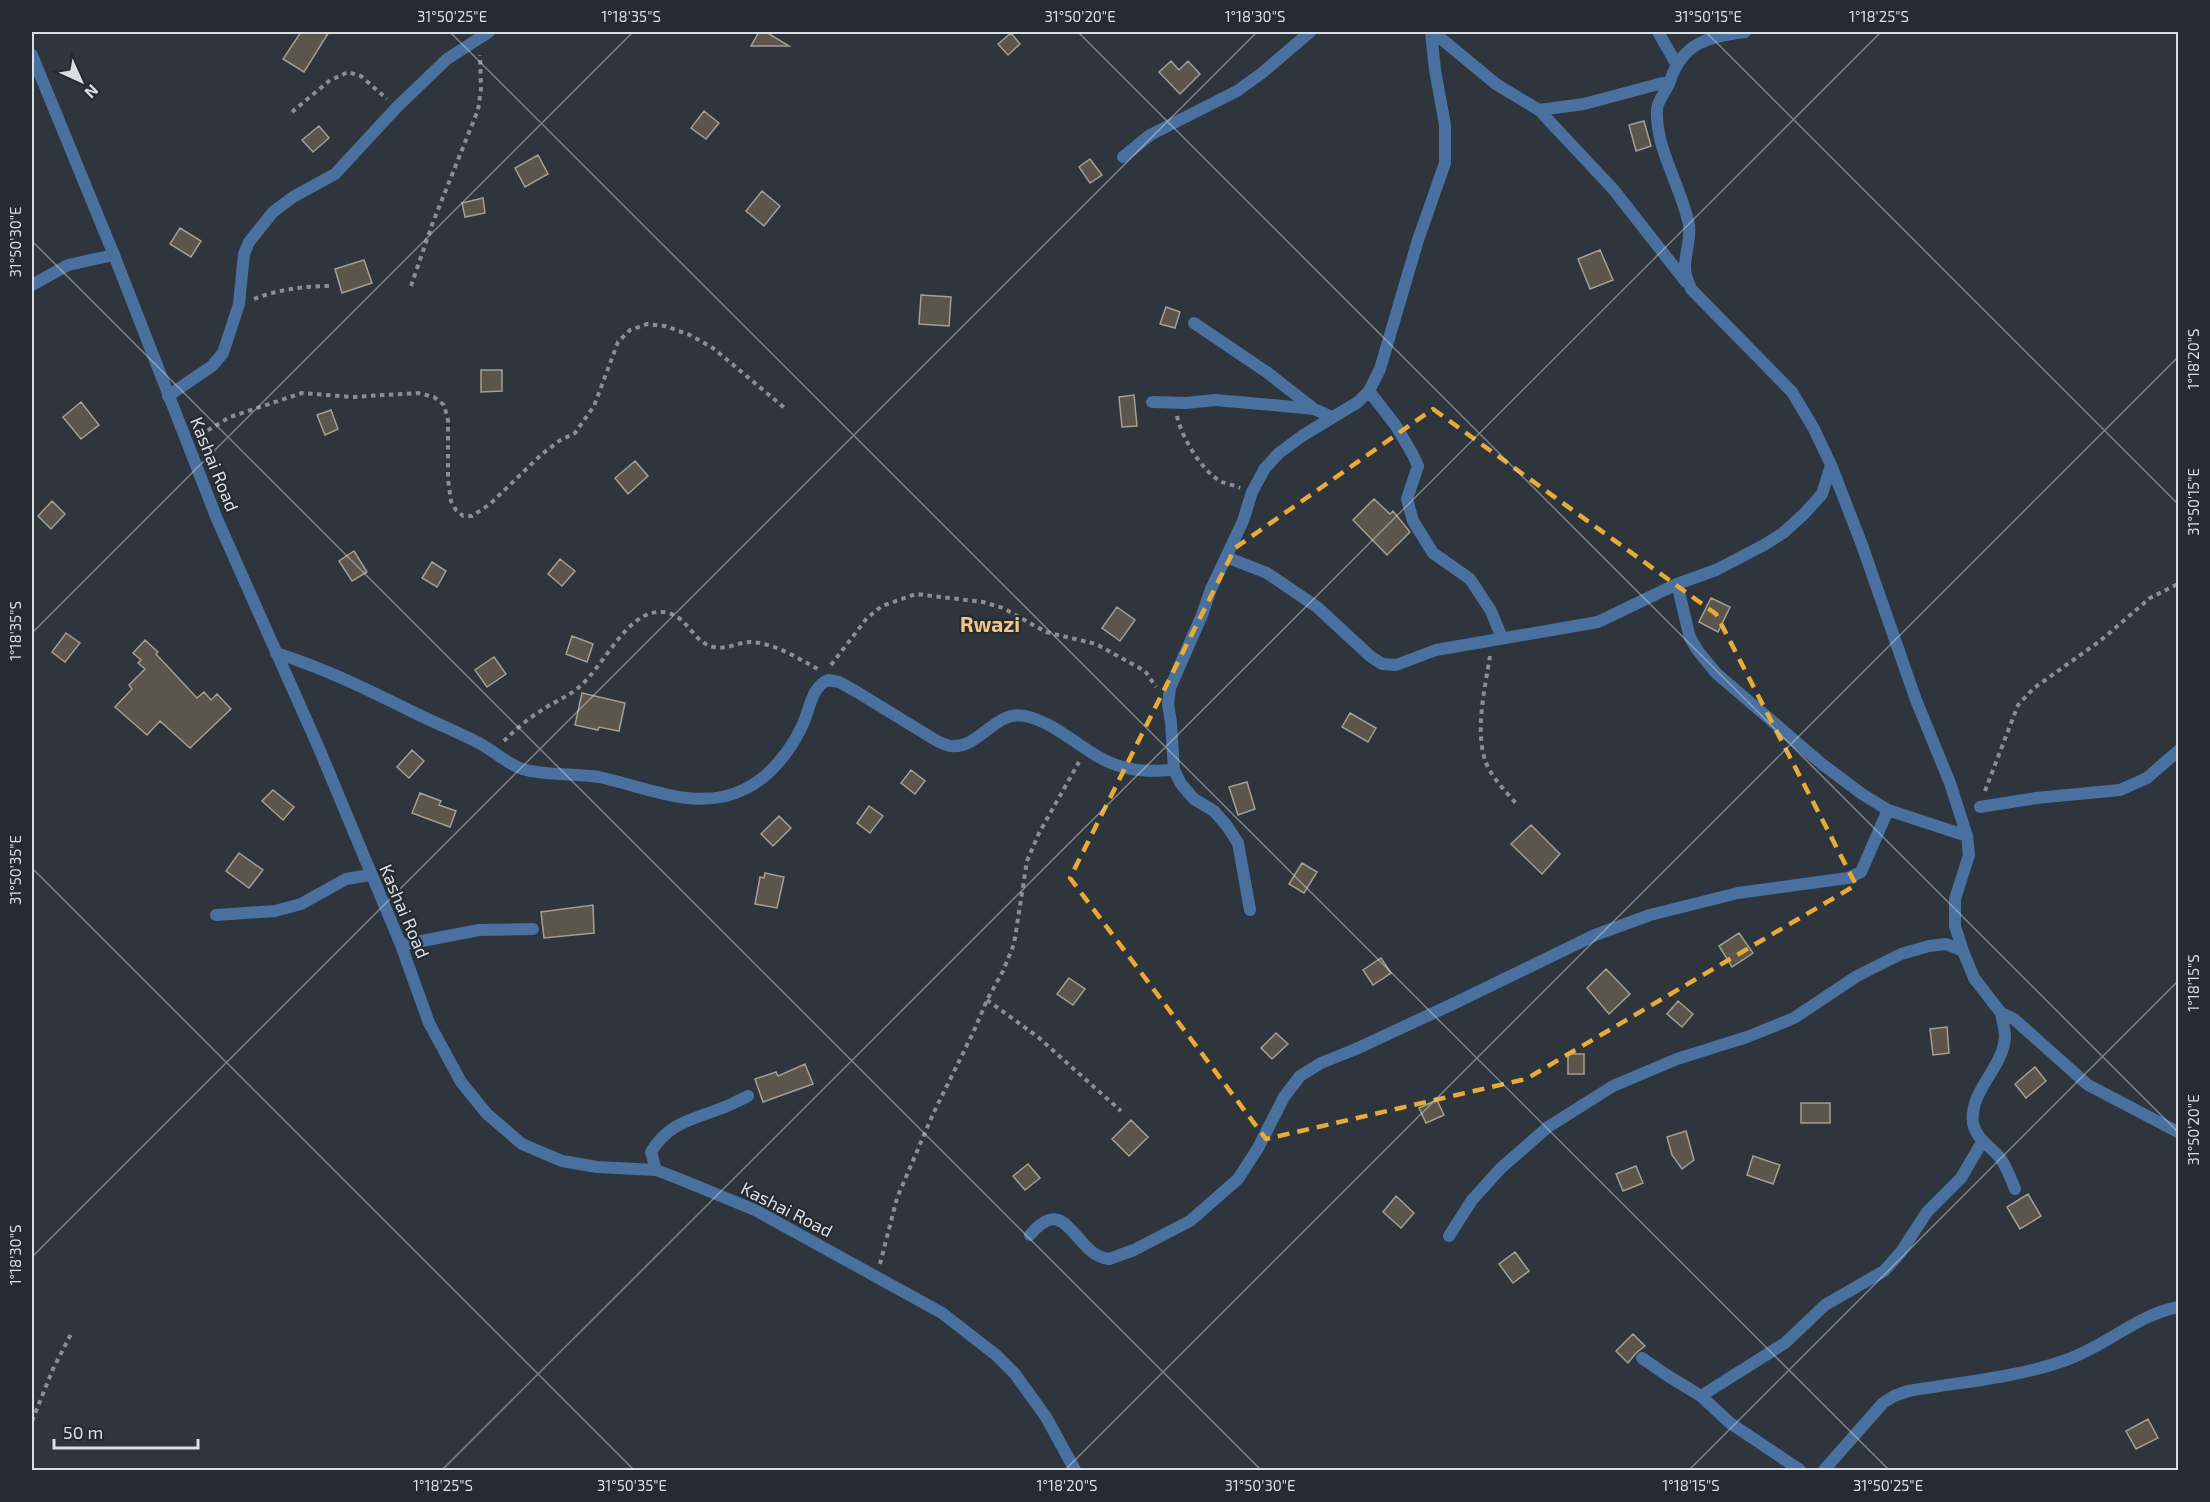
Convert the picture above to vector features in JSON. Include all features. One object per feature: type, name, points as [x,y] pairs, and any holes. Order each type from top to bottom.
[{"type":"street","points":[[168,396],[212,366],[223,353],[239,304],[244,254],[249,242],[273,212],[292,197],[335,174],[397,107],[447,59],[489,32]]},
{"type":"street","points":[[1123,157],[1150,135],[1237,91],[1310,32]]},
{"type":"street","points":[[1432,32],[1496,84],[1539,110],[1613,189],[1691,289],[1792,392],[1814,429],[1831,465],[1862,545],[1916,700],[1950,783],[1969,855],[1955,899],[1955,926],[1974,978],[2001,1013],[2014,1019],[2088,1085],[2178,1132]]},
{"type":"street","points":[[1250,910],[1238,843],[1214,811],[1194,799],[1181,784],[1174,770],[1168,704],[1170,688],[1174,673],[1243,521],[1252,492],[1265,468],[1279,453],[1358,402],[1369,391],[1387,348],[1418,240],[1445,163],[1445,125],[1435,70],[1432,32]]},
{"type":"street","points":[[1658,32],[1677,65]]},
{"type":"street","points":[[1691,289],[1685,264],[1689,227],[1659,133],[1657,108],[1684,54],[1698,43],[1714,36],[1745,32]]},
{"type":"street","name":"Kashai Road","points":[[32,55],[114,255],[217,519],[322,756],[401,945],[429,1023],[461,1082],[487,1114],[522,1144],[562,1161],[597,1167],[656,1170],[755,1210],[942,1313],[996,1355],[1015,1374],[1046,1417],[1075,1470]]},
{"type":"street","points":[[1539,110],[1594,101],[1670,81]]},
{"type":"street","points":[[32,285],[68,265],[114,255]]},
{"type":"street","points":[[1194,323],[1268,373],[1314,409],[1332,417]]},
{"type":"street","points":[[1369,391],[1396,426],[1418,466],[1407,499],[1413,521],[1433,553],[1470,579],[1491,611],[1497,639]]},
{"type":"street","points":[[1152,402],[1186,403],[1215,400],[1314,409]]},
{"type":"street","points":[[1226,557],[1260,569],[1317,607],[1370,656],[1382,663],[1396,665],[1436,650],[1564,630],[1598,622],[1677,584],[1716,570],[1751,553],[1783,533],[1804,514],[1822,494],[1831,465]]},
{"type":"street","points":[[1677,584],[1690,638],[1716,673],[1822,764],[1862,794],[1888,810],[1966,837]]},
{"type":"street","points":[[276,653],[310,663],[481,744],[523,769],[598,777],[684,799],[718,798],[746,789],[763,777],[793,743],[818,687],[828,680],[848,687],[937,741],[951,746],[964,744],[1012,715],[1024,716],[1050,725],[1121,767],[1143,771],[1174,770]]},
{"type":"street","points":[[1980,807],[2036,798],[2120,790],[2148,778],[2178,751]]},
{"type":"street","points":[[1030,1235],[1041,1222],[1050,1218],[1058,1219],[1093,1254],[1109,1259],[1168,1234],[1190,1221],[1238,1179],[1258,1148],[1284,1097],[1300,1076],[1314,1067],[1457,1002],[1595,935],[1650,915],[1738,893],[1848,878],[1862,872],[1888,810]]},
{"type":"street","points":[[216,915],[275,911],[301,904],[346,879],[370,874]]},
{"type":"street","points":[[401,945],[478,930],[533,929]]},
{"type":"street","points":[[1449,1236],[1472,1200],[1501,1168],[1548,1127],[1613,1086],[1677,1059],[1747,1037],[1794,1018],[1857,976],[1901,954],[1946,944],[1963,951]]},
{"type":"street","points":[[2001,1013],[2005,1036],[2001,1052],[1975,1103],[1973,1124],[1982,1142],[1992,1149],[2003,1162],[2015,1189]]},
{"type":"street","points":[[656,1170],[651,1152],[666,1133],[692,1118],[721,1109],[748,1096]]},
{"type":"street","points":[[1701,1396],[1785,1343],[1825,1305],[1884,1271],[1901,1252],[1928,1212],[1961,1178],[1982,1142]]},
{"type":"street","points":[[1824,1470],[1883,1403],[1894,1396],[1908,1390],[2018,1374],[2068,1360],[2158,1312],[2178,1307]]},
{"type":"street","points":[[1642,1358],[1701,1396],[1730,1423],[1800,1470]]},
{"type":"path","points":[[411,286],[433,222],[478,110],[481,89],[478,39]]},
{"type":"path","points":[[292,112],[329,81],[348,72],[361,76],[397,107]]},
{"type":"path","points":[[239,304],[273,292],[314,286],[333,286]]},
{"type":"path","points":[[188,443],[230,417],[302,393],[352,397],[418,393],[434,397],[444,405],[448,420],[448,479],[451,501],[456,510],[464,516],[472,516],[490,504],[542,453],[575,433],[594,406],[618,342],[630,330],[647,324],[665,326],[690,335],[712,348],[787,410]]},
{"type":"path","points":[[1175,401],[1179,425],[1193,453],[1221,482],[1252,492]]},
{"type":"path","points":[[1980,807],[2018,705],[2034,688],[2100,641],[2150,598],[2178,584]]},
{"type":"path","points":[[493,753],[537,712],[576,690],[588,679],[629,625],[648,613],[664,612],[679,616],[700,641],[714,647],[748,642],[770,645],[827,673],[867,618],[882,606],[916,594],[966,599],[1003,608],[1046,632],[1096,644],[1106,649],[1145,671],[1168,704]]},
{"type":"path","points":[[1497,639],[1482,704],[1482,752],[1491,773],[1518,806]]},
{"type":"path","points":[[876,1276],[897,1198],[933,1114],[1014,944],[1027,861],[1073,769],[1088,749]]},
{"type":"path","points":[[987,1000],[1038,1037],[1121,1111]]},
{"type":"path","points":[[32,1421],[53,1369],[71,1334]]},
{"type":"highlighted area","points":[[1433,409],[1716,614],[1856,885],[1526,1079],[1266,1139],[1070,878],[1235,548]]},
{"type":"building","points":[[301,32],[329,32],[304,72],[283,59]]},
{"type":"building","points":[[759,32],[766,32],[789,46],[751,46]]},
{"type":"building","points":[[1011,33],[1020,44],[1008,55],[998,44]]},
{"type":"building","points":[[1171,61],[1179,70],[1188,61],[1200,74],[1180,94],[1159,72]]},
{"type":"building","points":[[704,111],[719,123],[706,139],[691,128]]},
{"type":"building","points":[[1644,121],[1651,146],[1636,151],[1629,125]]},
{"type":"building","points":[[319,126],[329,138],[313,152],[302,140]]},
{"type":"building","points":[[538,155],[548,174],[525,187],[515,168]]},
{"type":"building","points":[[1090,159],[1102,175],[1090,183],[1079,167]]},
{"type":"building","points":[[762,191],[780,206],[764,226],[746,211]]},
{"type":"building","points":[[483,198],[485,213],[465,217],[462,203]]},
{"type":"building","points":[[180,228],[201,241],[191,257],[170,244]]},
{"type":"building","points":[[1600,250],[1613,280],[1590,289],[1578,259]]},
{"type":"building","points":[[364,260],[372,283],[342,293],[335,269]]},
{"type":"building","points":[[921,295],[951,297],[949,326],[919,324]]},
{"type":"building","points":[[1166,307],[1180,312],[1175,328],[1160,324]]},
{"type":"building","points":[[481,370],[502,370],[502,391],[481,392]]},
{"type":"building","points":[[1134,395],[1137,426],[1122,427],[1119,397]]},
{"type":"building","points":[[81,402],[99,425],[81,439],[63,417]]},
{"type":"building","points":[[331,410],[338,429],[325,435],[317,415]]},
{"type":"building","points":[[635,461],[648,476],[628,494],[615,478]]},
{"type":"building","points":[[1374,499],[1390,514],[1393,511],[1410,532],[1387,555],[1353,520]]},
{"type":"building","points":[[52,501],[65,514],[51,529],[38,516]]},
{"type":"building","points":[[354,551],[367,572],[352,581],[339,561]]},
{"type":"building","points":[[560,559],[575,571],[562,586],[548,574]]},
{"type":"building","points":[[432,562],[446,571],[437,587],[422,578]]},
{"type":"building","points":[[1711,598],[1730,607],[1718,632],[1699,622]]},
{"type":"building","points":[[1117,607],[1135,620],[1120,641],[1102,628]]},
{"type":"building","points":[[66,633],[80,643],[65,662],[52,652]]},
{"type":"building","points":[[572,636],[593,644],[587,662],[566,654]]},
{"type":"building","points":[[145,640],[197,698],[204,692],[211,700],[217,694],[231,709],[190,748],[160,721],[147,735],[115,707],[132,689],[129,685],[145,669],[138,663],[141,660],[133,653]]},
{"type":"building","points":[[494,657],[506,674],[487,687],[475,670]]},
{"type":"building","points":[[582,693],[625,703],[619,731],[599,727],[598,730],[575,725]]},
{"type":"building","points":[[1350,713],[1376,728],[1368,742],[1342,727]]},
{"type":"building","points":[[412,750],[424,761],[409,778],[397,767]]},
{"type":"building","points":[[911,770],[925,781],[915,794],[901,783]]},
{"type":"building","points":[[1247,782],[1255,809],[1238,815],[1229,787]]},
{"type":"building","points":[[273,790],[294,807],[283,820],[262,801]]},
{"type":"building","points":[[420,793],[441,801],[439,805],[456,811],[450,827],[412,813]]},
{"type":"building","points":[[869,806],[883,816],[870,833],[857,823]]},
{"type":"building","points":[[779,816],[791,828],[773,846],[761,834]]},
{"type":"building","points":[[1531,825],[1560,854],[1542,874],[1511,844]]},
{"type":"building","points":[[239,853],[263,870],[249,888],[226,871]]},
{"type":"building","points":[[1302,863],[1317,872],[1304,893],[1289,884]]},
{"type":"building","points":[[765,873],[784,877],[777,908],[755,904],[760,877],[764,878]]},
{"type":"building","points":[[593,905],[594,933],[544,938],[541,912]]},
{"type":"building","points":[[1739,933],[1753,953],[1732,967],[1719,946]]},
{"type":"building","points":[[1381,958],[1391,973],[1373,985],[1363,970]]},
{"type":"building","points":[[1606,969],[1630,994],[1609,1014],[1587,988]]},
{"type":"building","points":[[1069,978],[1085,989],[1073,1005],[1057,994]]},
{"type":"building","points":[[1678,1001],[1693,1014],[1682,1027],[1667,1014]]},
{"type":"building","points":[[1947,1027],[1949,1053],[1933,1055],[1930,1029]]},
{"type":"building","points":[[1276,1033],[1288,1044],[1272,1059],[1261,1048]]},
{"type":"building","points":[[1568,1054],[1584,1054],[1584,1074],[1568,1074]]},
{"type":"building","points":[[805,1064],[813,1084],[763,1102],[755,1079],[776,1072],[778,1076]]},
{"type":"building","points":[[2035,1067],[2046,1081],[2026,1098],[2015,1084]]},
{"type":"building","points":[[1437,1100],[1444,1115],[1426,1123],[1419,1108]]},
{"type":"building","points":[[1801,1103],[1830,1103],[1830,1123],[1801,1123]]},
{"type":"building","points":[[1131,1120],[1148,1137],[1129,1156],[1112,1139]]},
{"type":"building","points":[[1686,1131],[1694,1160],[1682,1169],[1672,1155],[1667,1137]]},
{"type":"building","points":[[1753,1156],[1780,1165],[1773,1184],[1747,1175]]},
{"type":"building","points":[[1028,1164],[1040,1178],[1025,1190],[1013,1176]]},
{"type":"building","points":[[1636,1166],[1643,1183],[1623,1191],[1616,1174]]},
{"type":"building","points":[[2028,1194],[2041,1216],[2020,1229],[2007,1207]]},
{"type":"building","points":[[1396,1196],[1414,1213],[1401,1228],[1383,1212]]},
{"type":"building","points":[[1515,1252],[1529,1271],[1513,1283],[1499,1264]]},
{"type":"building","points":[[1633,1334],[1645,1346],[1628,1363],[1616,1351]]},
{"type":"building","points":[[2148,1419],[2158,1438],[2136,1449],[2126,1431]]},
{"type":"district","name":"Rwazi","points":[[990,623]]}]
